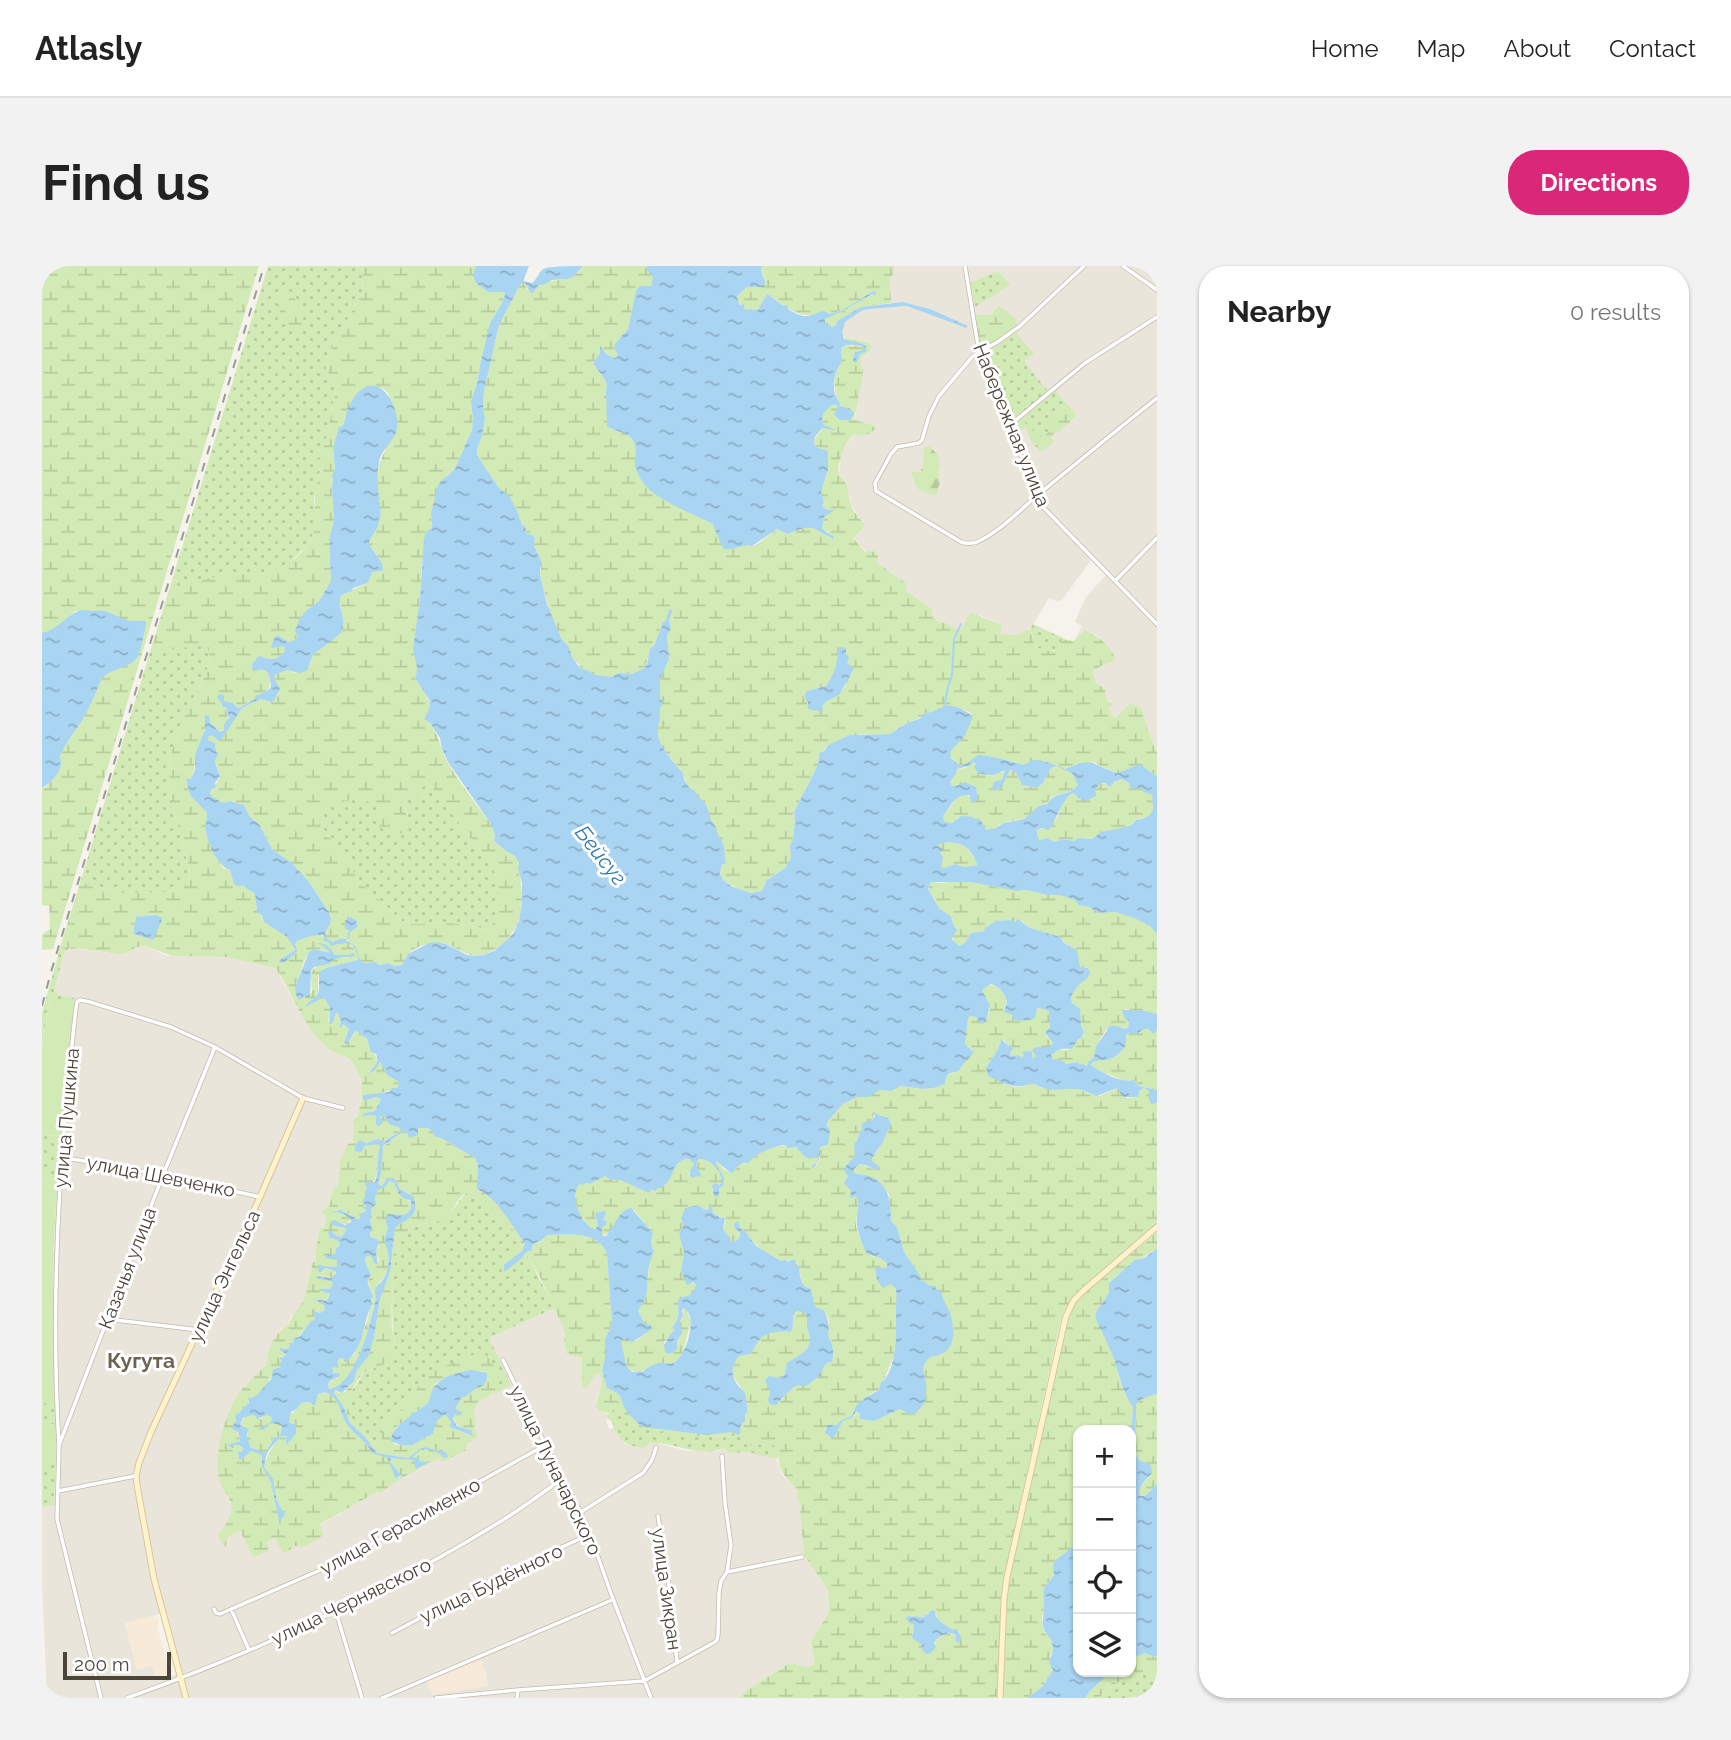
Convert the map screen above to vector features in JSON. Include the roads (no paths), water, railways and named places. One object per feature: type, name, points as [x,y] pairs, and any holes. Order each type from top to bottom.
[{"type":"street","name":"Набережная улица","points":[[965,266],[979,352],[1037,496],[1047,513],[1157,624]]},
{"type":"street","points":[[1084,266],[1020,326],[973,356],[939,396],[929,416],[922,440],[893,451],[874,489],[961,542],[967,544],[978,541],[1022,510],[1157,397]]},
{"type":"street","points":[[1124,266],[1157,290]]},
{"type":"street","points":[[1009,426],[1085,363],[1157,317]]},
{"type":"street","points":[[1116,580],[1157,538]]},
{"type":"street","name":"улица Пушкина","points":[[59,1445],[56,1394],[56,1272],[61,1157],[78,1001],[156,1021],[215,1047]]},
{"type":"street","points":[[215,1047],[303,1098],[344,1108]]},
{"type":"street","name":"Казачья улица","points":[[101,1698],[58,1528],[56,1513],[59,1445],[215,1047]]},
{"type":"street","name":"улица Энгельса","points":[[186,1698],[146,1543],[136,1476],[147,1441],[261,1197],[303,1098]]},
{"type":"street","name":"улица Шевченко","points":[[61,1157],[163,1175],[261,1197]]},
{"type":"street","points":[[1000,1698],[1006,1577],[1066,1316],[1074,1300],[1084,1290],[1157,1227]]},
{"type":"street","points":[[107,1319],[200,1330]]},
{"type":"street","name":"улица Луначарского","points":[[503,1360],[581,1512],[651,1698]]},
{"type":"street","name":"улица Герасименко","points":[[214,1609],[218,1614],[337,1564],[540,1448],[546,1448]]},
{"type":"street","points":[[581,1512],[643,1473],[656,1448]]},
{"type":"street","points":[[436,1698],[644,1681],[717,1640],[719,1593],[727,1572],[731,1545],[722,1456]]},
{"type":"street","points":[[58,1490],[136,1476]]},
{"type":"street","name":"улица Чернявского","points":[[127,1698],[181,1679],[336,1612],[484,1531],[563,1478]]},
{"type":"street","name":"улица Зикран","points":[[657,1516],[670,1592],[677,1662]]},
{"type":"street","name":"улица Будённого","points":[[392,1633],[488,1582],[590,1534]]},
{"type":"street","points":[[727,1572],[802,1557]]},
{"type":"street","points":[[382,1698],[613,1599]]},
{"type":"street","points":[[231,1609],[249,1650]]},
{"type":"street","points":[[336,1612],[362,1698]]},
{"type":"street","points":[[517,1698],[518,1690]]},
{"type":"water","name":"Бейсуг","points":[[476,266],[529,266],[524,281],[532,283],[543,269],[583,266],[574,276],[539,285],[533,293],[525,283],[520,285],[499,325],[484,391],[485,419],[477,455],[498,487],[510,497],[527,534],[534,536],[534,545],[541,560],[540,575],[547,604],[561,638],[580,668],[594,675],[611,677],[619,673],[632,674],[643,669],[647,664],[650,649],[655,644],[671,609],[671,628],[667,635],[669,659],[660,680],[660,698],[663,702],[658,735],[665,750],[683,773],[690,789],[695,791],[706,805],[716,827],[726,863],[722,865],[720,874],[723,880],[733,887],[751,893],[762,891],[767,880],[785,868],[791,858],[794,812],[818,765],[819,753],[828,745],[850,735],[890,734],[925,713],[946,706],[957,707],[973,716],[965,736],[950,752],[951,758],[959,765],[966,764],[979,755],[1024,765],[1038,760],[1066,769],[1088,762],[1118,773],[1140,764],[1157,777],[1157,934],[1150,926],[1134,918],[1115,912],[1099,913],[1059,895],[1017,891],[970,882],[931,882],[928,889],[939,908],[951,917],[957,930],[952,939],[959,946],[965,943],[971,933],[984,931],[996,921],[1014,922],[1018,919],[1030,928],[1060,937],[1064,943],[1077,950],[1080,967],[1088,968],[1090,973],[1071,996],[1072,1003],[1080,1009],[1084,1032],[1082,1038],[1071,1048],[1051,1055],[1053,1059],[1066,1064],[1076,1062],[1087,1066],[1108,1027],[1128,1028],[1129,1022],[1122,1010],[1141,1010],[1157,1014],[1155,1033],[1146,1029],[1137,1034],[1129,1033],[1126,1035],[1125,1047],[1120,1052],[1110,1059],[1091,1065],[1111,1077],[1133,1080],[1139,1086],[1157,1090],[1157,1103],[1151,1104],[1149,1091],[1144,1088],[1140,1090],[1138,1097],[1123,1097],[1117,1088],[1097,1096],[1078,1089],[1049,1089],[1032,1083],[1015,1086],[988,1076],[986,1068],[998,1050],[1001,1039],[1013,1047],[1011,1056],[1018,1055],[1022,1058],[1022,1052],[1030,1051],[1033,1059],[1036,1056],[1033,1049],[1050,1047],[1053,1043],[1045,1033],[1050,1027],[1049,1011],[1039,1008],[1035,1018],[1012,1020],[1013,1015],[1004,1012],[1007,1002],[1005,996],[991,984],[982,990],[990,1005],[986,1022],[981,1024],[977,1018],[968,1018],[965,1044],[974,1052],[959,1071],[949,1074],[945,1084],[934,1088],[901,1086],[891,1091],[880,1090],[868,1097],[857,1097],[843,1104],[828,1121],[828,1145],[820,1147],[819,1159],[813,1169],[818,1156],[810,1159],[796,1147],[787,1148],[783,1145],[768,1149],[748,1163],[742,1163],[731,1173],[716,1161],[724,1181],[717,1197],[712,1186],[722,1182],[720,1173],[712,1164],[699,1159],[696,1165],[700,1177],[690,1176],[694,1164],[689,1159],[683,1160],[662,1188],[649,1193],[605,1176],[590,1184],[580,1183],[575,1197],[583,1220],[595,1229],[598,1226],[595,1213],[605,1211],[603,1220],[607,1221],[602,1227],[602,1236],[606,1236],[620,1215],[631,1208],[653,1233],[651,1243],[654,1252],[649,1266],[647,1294],[638,1311],[645,1324],[651,1325],[652,1328],[632,1342],[624,1339],[621,1341],[626,1365],[632,1372],[642,1372],[656,1364],[673,1363],[687,1343],[691,1322],[684,1308],[680,1321],[682,1333],[677,1341],[677,1349],[672,1353],[665,1352],[664,1345],[675,1331],[672,1327],[678,1318],[679,1298],[690,1294],[696,1285],[694,1282],[687,1285],[681,1271],[684,1253],[679,1234],[685,1208],[698,1205],[708,1210],[711,1203],[713,1213],[725,1218],[723,1230],[731,1241],[735,1242],[740,1237],[734,1225],[738,1221],[740,1228],[756,1246],[781,1261],[794,1259],[797,1266],[801,1266],[799,1270],[802,1281],[811,1289],[815,1307],[824,1310],[827,1317],[828,1336],[833,1349],[832,1362],[825,1365],[820,1376],[809,1384],[796,1386],[776,1405],[770,1404],[770,1392],[765,1380],[769,1376],[784,1376],[787,1363],[809,1345],[806,1315],[797,1311],[795,1313],[791,1332],[764,1336],[751,1354],[739,1356],[733,1366],[733,1377],[745,1394],[748,1412],[738,1435],[733,1432],[706,1435],[643,1427],[638,1423],[624,1408],[620,1396],[607,1388],[602,1370],[605,1339],[612,1324],[607,1254],[603,1246],[590,1237],[547,1235],[504,1271],[504,1265],[522,1251],[525,1244],[492,1199],[477,1189],[478,1166],[475,1158],[435,1137],[428,1129],[418,1129],[418,1135],[409,1138],[404,1131],[383,1146],[378,1184],[382,1186],[387,1178],[394,1178],[400,1189],[413,1196],[414,1213],[395,1228],[390,1272],[380,1299],[368,1357],[357,1370],[354,1381],[342,1393],[335,1390],[334,1393],[350,1423],[377,1453],[408,1458],[419,1450],[426,1447],[446,1452],[448,1457],[444,1458],[430,1450],[420,1450],[412,1458],[417,1457],[422,1463],[430,1462],[416,1469],[413,1460],[391,1458],[390,1462],[401,1475],[396,1479],[387,1458],[372,1453],[349,1427],[333,1397],[326,1393],[318,1394],[315,1406],[309,1402],[301,1403],[291,1412],[289,1422],[296,1422],[296,1434],[286,1445],[286,1436],[282,1436],[266,1457],[264,1467],[273,1479],[277,1501],[285,1515],[280,1525],[271,1482],[262,1467],[262,1455],[251,1451],[239,1459],[238,1452],[242,1452],[243,1448],[239,1445],[234,1445],[233,1448],[228,1445],[240,1441],[238,1432],[231,1428],[236,1421],[235,1416],[249,1403],[248,1398],[259,1393],[271,1380],[273,1369],[281,1367],[282,1361],[279,1357],[286,1354],[280,1348],[288,1349],[288,1343],[293,1343],[294,1338],[299,1337],[311,1321],[315,1320],[314,1311],[320,1313],[325,1310],[324,1305],[313,1299],[327,1301],[330,1294],[319,1289],[330,1289],[333,1284],[331,1281],[317,1279],[317,1276],[332,1278],[336,1273],[325,1268],[319,1272],[319,1265],[337,1266],[337,1260],[325,1258],[327,1254],[335,1255],[340,1244],[330,1238],[328,1233],[331,1230],[342,1237],[346,1230],[330,1222],[334,1220],[345,1225],[351,1222],[345,1215],[332,1211],[341,1210],[359,1220],[359,1214],[366,1210],[362,1207],[366,1205],[362,1202],[367,1188],[364,1182],[375,1182],[376,1177],[381,1144],[364,1146],[362,1152],[354,1151],[356,1144],[360,1140],[366,1143],[378,1139],[384,1141],[402,1130],[389,1124],[384,1116],[380,1116],[383,1123],[378,1126],[376,1116],[362,1117],[365,1113],[375,1111],[381,1099],[376,1097],[365,1101],[363,1095],[389,1092],[392,1088],[398,1088],[399,1082],[387,1075],[380,1062],[375,1070],[368,1074],[377,1063],[376,1054],[371,1052],[367,1039],[357,1031],[347,1044],[344,1042],[349,1029],[343,1024],[339,1027],[341,1023],[338,1012],[329,1024],[330,1008],[325,999],[305,1007],[318,993],[319,972],[358,960],[353,946],[341,943],[331,946],[324,941],[323,935],[311,936],[297,941],[296,953],[279,963],[295,949],[287,937],[264,922],[257,911],[255,894],[242,885],[234,884],[230,870],[218,860],[207,836],[207,813],[190,795],[186,779],[191,779],[195,770],[195,755],[205,730],[205,715],[209,716],[210,723],[220,732],[224,730],[224,724],[229,718],[226,708],[217,696],[222,694],[224,701],[233,703],[238,708],[268,690],[271,684],[268,673],[262,670],[253,672],[252,664],[259,656],[274,659],[283,654],[284,646],[271,647],[275,637],[278,635],[289,643],[297,638],[295,631],[300,618],[319,601],[331,581],[329,539],[334,520],[333,448],[339,427],[343,426],[355,396],[362,389],[377,386],[388,396],[397,419],[396,433],[380,457],[380,518],[369,542],[383,569],[372,572],[368,583],[341,595],[343,624],[340,634],[313,655],[307,671],[299,673],[287,670],[275,675],[280,690],[274,701],[261,699],[242,708],[221,740],[212,735],[208,737],[208,740],[215,743],[216,752],[219,754],[215,762],[220,776],[215,783],[216,787],[210,793],[223,803],[230,801],[244,805],[250,817],[259,824],[272,849],[293,864],[309,882],[331,919],[325,933],[327,939],[333,942],[347,939],[349,930],[345,929],[345,921],[350,917],[357,921],[357,927],[350,932],[349,938],[346,941],[355,946],[363,963],[402,965],[408,954],[435,942],[446,944],[467,955],[483,955],[494,951],[513,934],[522,904],[519,863],[515,856],[494,841],[491,824],[448,762],[440,738],[424,719],[430,701],[415,678],[417,666],[413,648],[424,539],[426,532],[432,528],[431,514],[437,488],[455,469],[472,430],[471,401],[490,323],[505,295],[504,292],[488,292],[476,283],[473,275]],"holes":[[[974,762],[978,773],[984,774],[994,775],[1005,771],[1002,780],[994,782],[992,788],[995,791],[1002,787],[1010,770],[1016,773],[1022,785],[1037,788],[1051,768],[1056,766],[1072,773],[1078,785],[1070,792],[1039,806],[1024,819],[1003,823],[996,828],[986,830],[981,821],[972,817],[961,816],[952,823],[944,822],[943,816],[956,799],[969,795],[972,803],[978,800],[976,787],[965,782],[952,786],[950,782],[957,769]],[[1122,779],[1129,783],[1131,789],[1140,788],[1153,795],[1150,815],[1127,827],[1101,832],[1092,839],[1063,839],[1055,842],[1038,838],[1037,830],[1048,830],[1052,827],[1071,794],[1074,793],[1086,801],[1096,796],[1095,789],[1101,783],[1110,787]],[[948,842],[960,844],[970,851],[978,865],[964,867],[955,864],[941,869],[943,857],[940,853],[943,849],[937,845]],[[389,1181],[394,1183],[399,1194],[410,1200],[411,1207],[404,1215],[388,1214],[386,1218],[388,1229],[384,1240],[388,1267],[375,1290],[366,1337],[347,1377],[339,1385],[329,1389],[330,1381],[340,1376],[339,1373],[334,1373],[332,1367],[338,1368],[337,1362],[340,1358],[345,1362],[356,1350],[371,1306],[373,1297],[368,1281],[371,1275],[365,1258],[369,1255],[374,1263],[378,1264],[376,1252],[379,1242],[370,1234],[371,1209],[376,1204],[378,1190]],[[251,1415],[257,1419],[267,1415],[272,1417],[271,1422],[258,1429],[264,1430],[272,1423],[282,1426],[280,1436],[273,1438],[265,1453],[250,1447],[247,1434],[249,1429],[240,1425],[243,1418]]]},
{"type":"water","points":[[647,266],[762,266],[764,287],[747,287],[737,296],[739,304],[744,303],[744,309],[758,310],[767,294],[802,316],[843,310],[873,291],[876,292],[876,295],[872,294],[843,311],[825,319],[832,327],[837,321],[861,307],[903,302],[930,309],[968,326],[966,328],[907,306],[861,311],[845,322],[842,333],[844,339],[867,347],[866,352],[860,354],[855,363],[855,352],[863,350],[863,347],[843,346],[842,362],[834,378],[834,388],[841,407],[849,408],[854,413],[851,420],[839,420],[834,414],[838,407],[832,405],[822,418],[824,425],[837,430],[822,428],[814,443],[816,447],[828,451],[828,469],[821,492],[824,502],[822,506],[835,510],[824,517],[822,529],[834,537],[833,539],[813,528],[787,534],[777,529],[752,546],[724,549],[713,524],[668,502],[645,485],[636,468],[636,447],[633,441],[626,434],[607,426],[607,385],[593,363],[600,353],[600,346],[606,354],[615,358],[618,356],[614,347],[628,329],[636,291],[640,286],[651,286],[653,277]]},
{"type":"water","points":[[81,610],[105,611],[129,621],[145,621],[146,624],[137,658],[102,678],[83,719],[61,754],[59,771],[52,781],[42,788],[42,633],[53,629]]},
{"type":"water","points":[[840,647],[846,648],[849,657],[847,663],[854,668],[848,683],[839,695],[822,706],[822,712],[809,709],[806,692],[826,686],[835,669]]},
{"type":"water","points":[[155,915],[162,920],[153,940],[133,934],[136,917]]},
{"type":"water","points":[[316,943],[327,946],[335,955],[355,955],[314,967],[311,971],[310,996],[306,998],[304,995],[299,1000],[295,987],[309,952],[314,949],[331,953]]},
{"type":"water","points":[[874,1112],[888,1118],[891,1124],[872,1158],[880,1168],[876,1170],[860,1164],[854,1169],[854,1173],[873,1178],[884,1187],[889,1199],[891,1221],[897,1227],[904,1252],[921,1277],[920,1280],[941,1291],[950,1313],[953,1335],[945,1352],[930,1357],[925,1364],[925,1401],[915,1414],[900,1409],[874,1421],[860,1419],[860,1413],[856,1412],[852,1418],[843,1421],[833,1439],[825,1433],[827,1425],[837,1425],[840,1421],[853,1415],[860,1402],[880,1389],[880,1384],[890,1370],[895,1351],[896,1289],[891,1284],[883,1288],[877,1280],[875,1267],[885,1268],[887,1263],[867,1254],[858,1229],[858,1200],[856,1196],[850,1198],[851,1191],[844,1183],[848,1176],[844,1171],[855,1156],[854,1147],[862,1123],[872,1120]]},
{"type":"water","points":[[1157,1249],[1157,1394],[1136,1405],[1135,1425],[1132,1425],[1133,1407],[1095,1317],[1109,1293],[1109,1283],[1135,1260],[1144,1258]]},
{"type":"water","points":[[471,1370],[487,1374],[486,1382],[461,1398],[456,1408],[463,1412],[455,1414],[453,1419],[457,1426],[471,1430],[473,1436],[450,1427],[451,1422],[444,1415],[436,1422],[433,1434],[417,1443],[409,1446],[391,1441],[395,1430],[429,1402],[438,1383],[449,1376]]},
{"type":"water","points":[[1136,1453],[1140,1460],[1151,1466],[1152,1473],[1141,1486],[1140,1496],[1145,1496],[1157,1484],[1157,1656],[1145,1653],[1136,1656]]},
{"type":"water","points":[[1073,1547],[1073,1677],[1106,1677],[1085,1698],[1027,1698],[1042,1687],[1053,1670],[1049,1662],[1053,1651],[1052,1641],[1043,1625],[1044,1588],[1054,1575],[1053,1565]]},
{"type":"water","points":[[931,1610],[935,1611],[941,1622],[952,1630],[957,1629],[962,1639],[957,1643],[953,1633],[939,1637],[934,1644],[936,1647],[926,1654],[921,1644],[912,1638],[914,1625],[908,1622],[906,1617],[922,1617]]},
{"type":"waterway","points":[[944,708],[952,676],[954,639],[961,624]]},
{"type":"railway","points":[[42,1006],[264,266]]},
{"type":"district","name":"Кугута","points":[[141,1360]]}]
